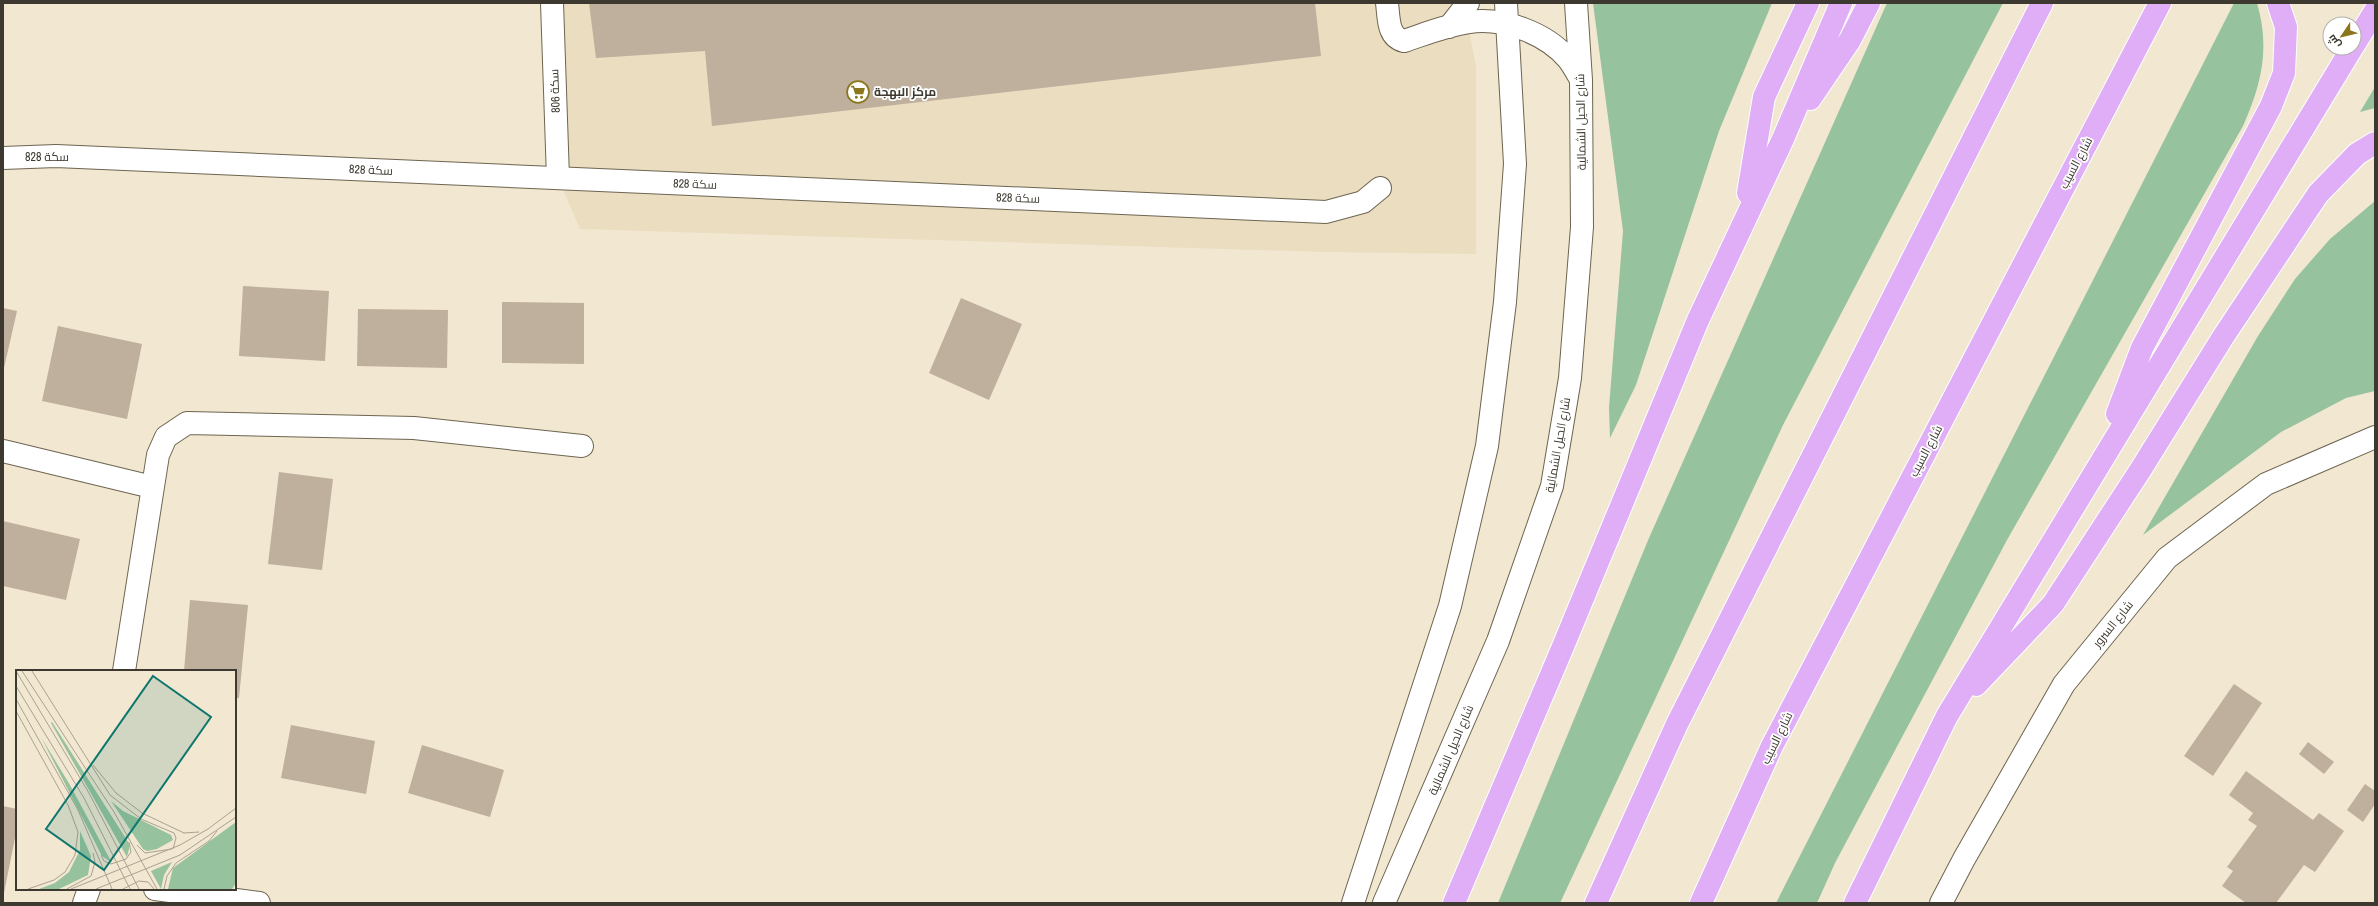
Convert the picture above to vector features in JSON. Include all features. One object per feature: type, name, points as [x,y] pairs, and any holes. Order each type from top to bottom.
[{"type":"highway","points":[[1745,217],[1764,97],[1808,3]]},
{"type":"highway","points":[[1454,903],[1562,649],[1698,320],[1745,217],[1783,139],[1841,3]]},
{"type":"highway","points":[[1783,139],[1850,40],[1868,3]]},
{"type":"highway","name":"شارع السيب","points":[[1701,903],[1775,739],[2160,3]]},
{"type":"highway","points":[[2097,465],[2142,348],[2271,106],[2284,73],[2286,27],[2278,3]]},
{"type":"highway","points":[[1596,903],[1677,724],[2039,9]]},
{"type":"highway","points":[[2362,32],[2375,11]]},
{"type":"highway","points":[[1855,903],[1947,716],[2097,465],[2347,56]]},
{"type":"highway","points":[[1947,716],[2053,604],[2141,469],[2223,337],[2318,194],[2357,154],[2375,143]]},
{"type":"street","name":"سكة 806","points":[[552,3],[558,178]]},
{"type":"street","points":[[1387,3],[1392,33],[1400,40],[1404,41],[1469,22],[1489,21],[1509,25],[1530,32],[1551,44],[1569,60],[1581,80]]},
{"type":"street","points":[[1449,27],[1468,3]]},
{"type":"street","points":[[1353,903],[1450,606],[1487,446],[1505,302],[1515,164],[1509,25],[1506,3]]},
{"type":"street","name":"شارع الحيل الشمالية","points":[[1384,903],[1498,641],[1552,486],[1570,378],[1582,227],[1581,80],[1576,3]]},
{"type":"street","name":"سكة 828","points":[[3,158],[56,156],[1326,212],[1363,202],[1380,188]]},
{"type":"street","points":[[124,670],[158,455],[166,437],[187,423],[414,428],[582,446]]},
{"type":"street","name":"شارع السرور","points":[[1941,903],[1964,859],[2064,684],[2166,558],[2266,484],[2375,437]]},
{"type":"street","points":[[3,451],[152,487]]},
{"type":"street","points":[[84,903],[89,890]]},
{"type":"street","points":[[162,890],[259,903]]},
{"type":"shaded area","points":[[552,3],[1464,3],[1476,67],[1476,254],[1324,252],[580,229],[558,178]]},
{"type":"green space","points":[[1593,3],[1772,3],[1719,131],[1636,385],[1610,438],[1609,408],[1623,231]]},
{"type":"green space","points":[[1887,3],[2003,3],[1783,425],[1560,903],[1498,903],[1649,538]]},
{"type":"green space","points":[[2234,3],[2257,3],[2263,35],[2262,65],[2259,80],[2250,110],[2243,126],[2007,540],[1835,863],[1817,903],[1776,903]]},
{"type":"green space","points":[[2375,87],[2375,108],[2360,112]]},
{"type":"green space","points":[[2375,201],[2375,391],[2346,398],[2281,432],[2143,535],[2258,336],[2295,279],[2330,239]]},
{"type":"building","name":"مركز البهجة","points":[[589,3],[1315,3],[1321,56],[712,126],[705,51],[596,58]]},
{"type":"building","points":[[243,286],[329,291],[325,361],[239,356]]},
{"type":"building","points":[[961,298],[1022,324],[989,400],[929,373]]},
{"type":"building","points":[[502,302],[584,303],[584,364],[502,363]]},
{"type":"building","points":[[3,308],[17,311],[4,368],[3,368]]},
{"type":"building","points":[[358,309],[448,310],[447,368],[357,366]]},
{"type":"building","points":[[58,326],[142,344],[127,419],[42,401]]},
{"type":"building","points":[[279,472],[333,479],[322,570],[268,564]]},
{"type":"building","points":[[3,521],[80,539],[66,600],[3,586]]},
{"type":"building","points":[[190,600],[248,605],[239,698],[236,698],[236,670],[184,670]]},
{"type":"building","points":[[2234,684],[2262,703],[2213,776],[2184,756]]},
{"type":"building","points":[[291,725],[375,741],[366,794],[281,778]]},
{"type":"building","points":[[2308,742],[2334,762],[2324,774],[2299,754]]},
{"type":"building","points":[[422,745],[504,770],[490,817],[408,793]]},
{"type":"building","points":[[2246,771],[2313,820],[2319,813],[2344,831],[2315,872],[2304,865],[2276,903],[2246,903],[2222,886],[2233,871],[2227,867],[2257,826],[2248,820],[2253,813],[2229,795]]},
{"type":"building","points":[[2365,784],[2375,791],[2375,804],[2363,822],[2347,810]]},
{"type":"building","points":[[3,806],[16,809],[16,833],[4,893]]},
{"type":"place","name":"مركز البهجة","points":[[858,92]]}]
